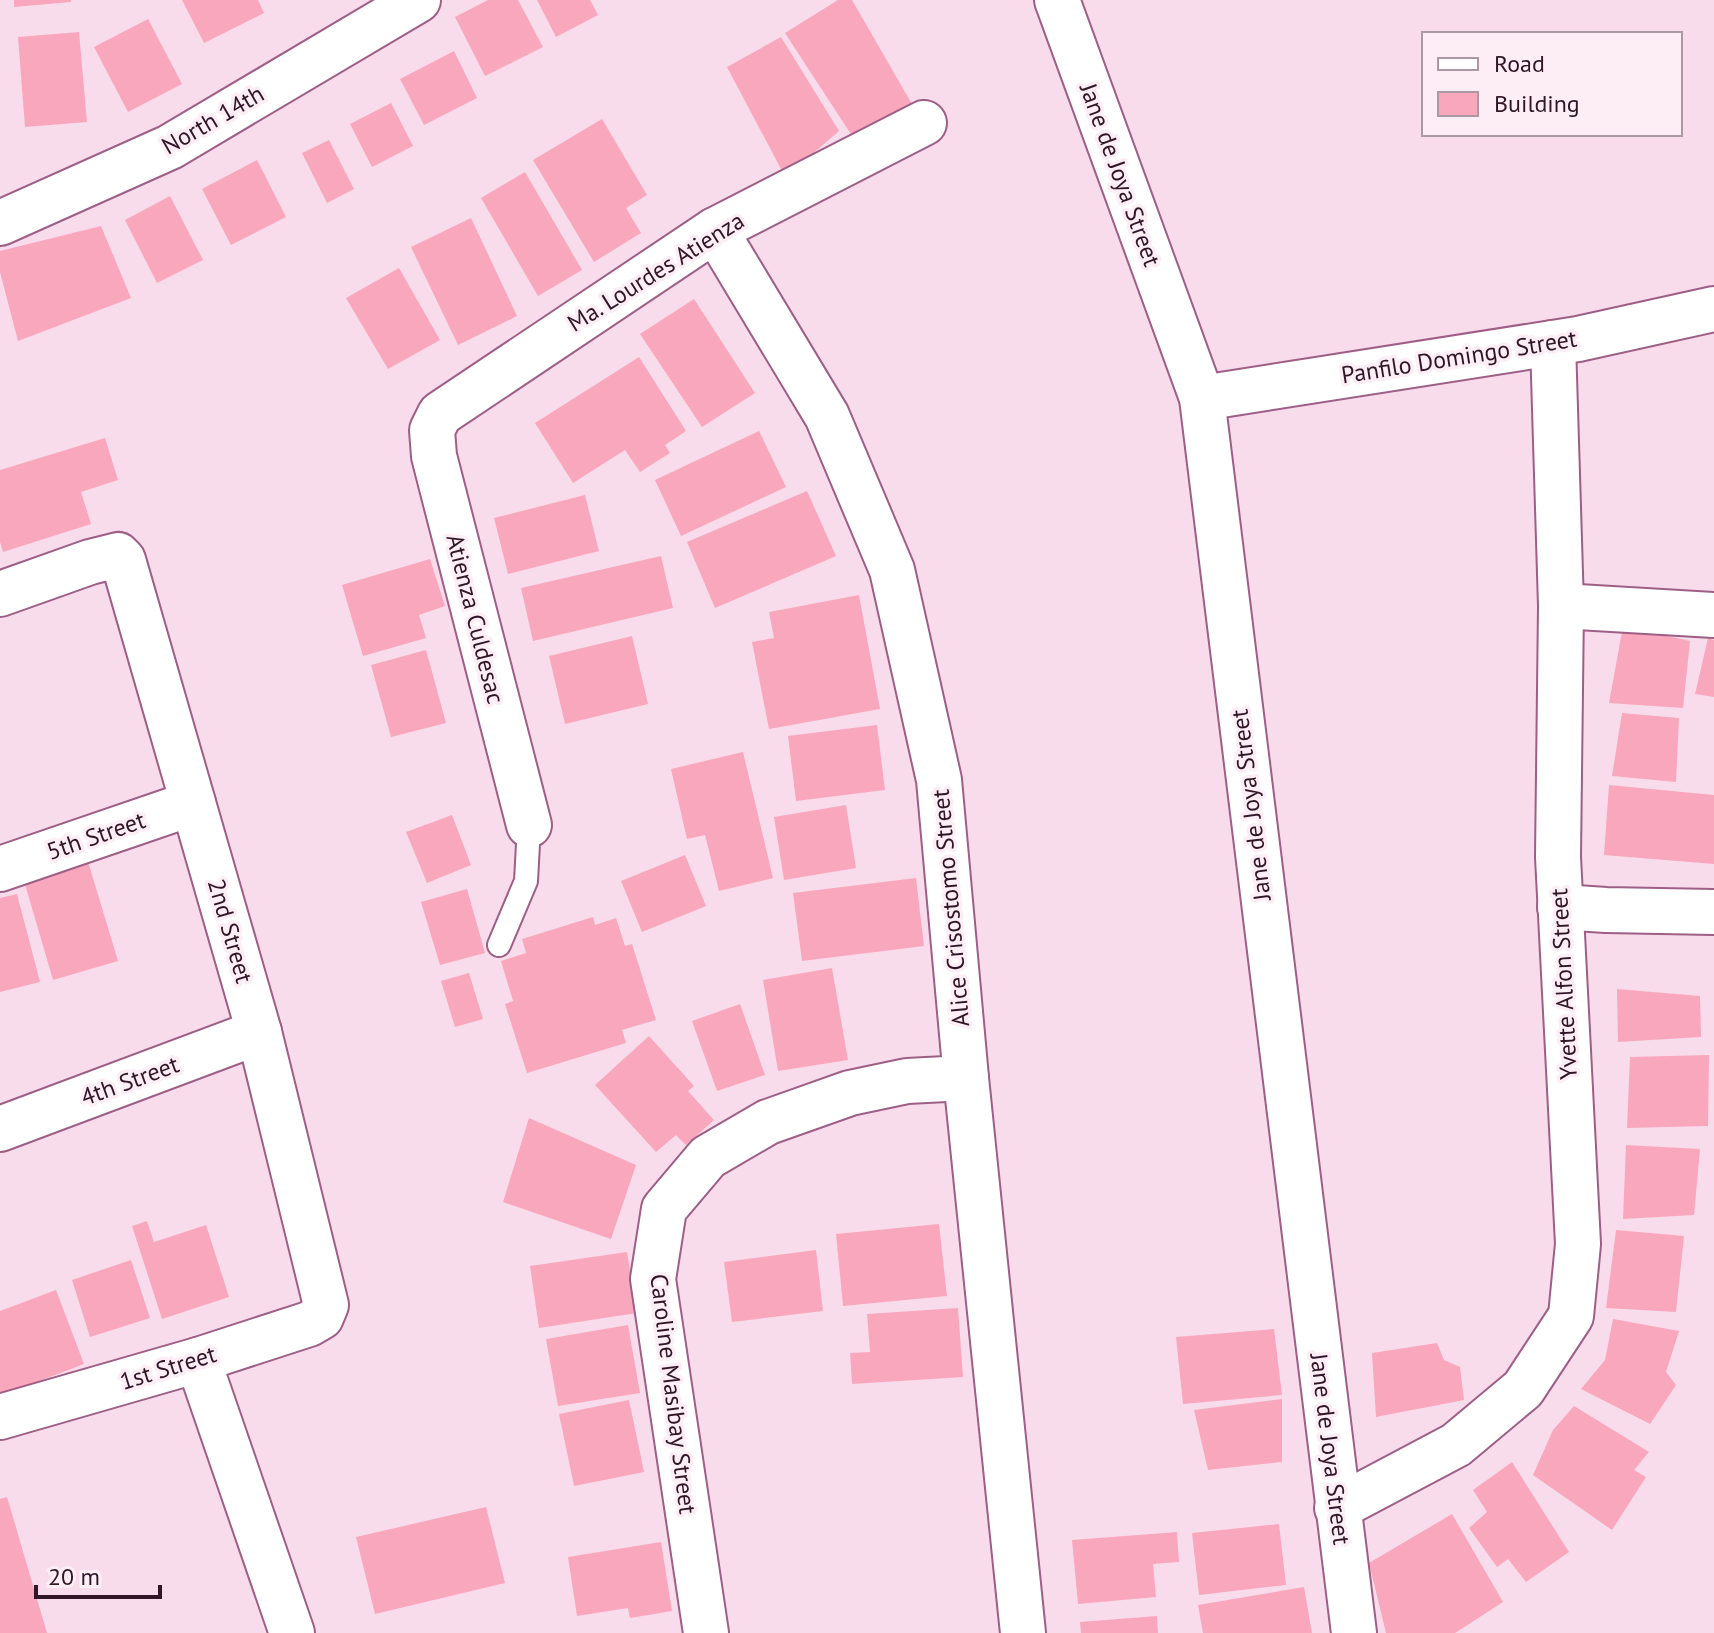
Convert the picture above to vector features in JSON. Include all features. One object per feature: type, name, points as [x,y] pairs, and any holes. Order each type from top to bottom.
[{"type":"street","name":"North 14th","points":[[0,223],[170,147],[418,0]]},
{"type":"street","name":"Jane de Joya Street","points":[[1057,0],[1202,398],[1354,1633]]},
{"type":"street","name":"Ma. Lourdes Atienza","points":[[440,414],[715,230],[924,123]]},
{"type":"street","name":"Alice Crisostomo Street","points":[[715,230],[827,416],[892,570],[939,780],[1023,1633]]},
{"type":"street","name":"Panfilo Domingo Street","points":[[1202,398],[1553,343],[1714,309]]},
{"type":"street","name":"Yvette Alfon Street","points":[[1337,1508],[1456,1445],[1523,1389],[1571,1316],[1578,1244],[1558,857],[1561,606],[1553,343]]},
{"type":"street","name":"Atienza Culdesac","points":[[440,414],[432,430],[434,456],[529,825]]},
{"type":"street","name":"2nd Street","points":[[0,594],[90,562],[118,555],[123,560],[259,1032],[326,1305]]},
{"type":"street","points":[[1561,606],[1714,615]]},
{"type":"street","name":"5th Street","points":[[0,869],[193,803]]},
{"type":"street","points":[[1560,907],[1714,912]]},
{"type":"street","name":"4th Street","points":[[0,1129],[259,1032]]},
{"type":"street","name":"Caroline Masibay Street","points":[[706,1633],[653,1279],[664,1209],[708,1157],[768,1122],[850,1093],[907,1081],[966,1078]]},
{"type":"street","name":"1st Street","points":[[0,1417],[198,1360],[309,1324],[321,1317],[326,1305]]},
{"type":"street","points":[[198,1360],[292,1633]]},
{"type":"lane","points":[[499,945],[526,881],[529,825]]},
{"type":"building","points":[[14,0],[71,0],[71,2],[14,7]]},
{"type":"building","points":[[182,0],[258,0],[264,13],[204,43]]},
{"type":"building","points":[[488,0],[518,0],[543,47],[485,76],[455,17]]},
{"type":"building","points":[[537,0],[590,0],[598,15],[556,37]]},
{"type":"building","points":[[838,0],[852,0],[916,111],[856,142],[785,33]]},
{"type":"building","points":[[148,19],[182,84],[128,112],[94,47]]},
{"type":"building","points":[[79,32],[87,122],[25,127],[18,37]]},
{"type":"building","points":[[781,37],[839,131],[810,156],[817,172],[790,186],[727,67]]},
{"type":"building","points":[[454,51],[477,98],[424,125],[400,79]]},
{"type":"building","points":[[391,103],[413,146],[372,167],[350,124]]},
{"type":"building","points":[[602,119],[647,195],[626,208],[641,233],[594,262],[533,160]]},
{"type":"building","points":[[329,140],[354,189],[327,203],[302,153]]},
{"type":"building","points":[[257,160],[286,217],[231,245],[202,189]]},
{"type":"building","points":[[525,172],[582,270],[538,296],[481,198]]},
{"type":"building","points":[[170,196],[203,260],[157,283],[125,220]]},
{"type":"building","points":[[471,218],[517,316],[458,345],[411,247]]},
{"type":"building","points":[[101,226],[131,298],[18,341],[0,272],[0,251]]},
{"type":"building","points":[[399,268],[440,340],[388,369],[346,298]]},
{"type":"building","points":[[694,299],[755,393],[702,427],[640,334]]},
{"type":"building","points":[[639,357],[686,431],[665,445],[670,453],[640,472],[625,450],[573,483],[535,423]]},
{"type":"building","points":[[759,431],[786,487],[681,536],[655,480]]},
{"type":"building","points":[[105,438],[118,480],[81,492],[91,524],[3,552],[0,542],[0,470]]},
{"type":"building","points":[[807,491],[836,556],[715,608],[687,542]]},
{"type":"building","points":[[585,495],[599,551],[508,574],[494,518]]},
{"type":"building","points":[[661,556],[673,608],[533,641],[521,588]]},
{"type":"building","points":[[430,559],[445,606],[419,615],[426,638],[363,656],[342,585]]},
{"type":"building","points":[[859,595],[880,709],[769,729],[752,642],[774,638],[769,612]]},
{"type":"building","points":[[1623,626],[1690,641],[1683,708],[1609,703]]},
{"type":"building","points":[[632,636],[648,704],[565,724],[549,656]]},
{"type":"building","points":[[1708,638],[1714,640],[1714,697],[1695,694]]},
{"type":"building","points":[[426,650],[446,723],[391,737],[371,665]]},
{"type":"building","points":[[1622,713],[1679,718],[1676,782],[1612,776]]},
{"type":"building","points":[[877,725],[885,790],[796,801],[788,736]]},
{"type":"building","points":[[743,752],[773,878],[719,891],[705,835],[687,839],[671,769]]},
{"type":"building","points":[[1609,785],[1714,795],[1714,864],[1604,855]]},
{"type":"building","points":[[846,805],[856,868],[784,880],[774,817]]},
{"type":"building","points":[[452,815],[471,865],[427,883],[406,832]]},
{"type":"building","points":[[86,855],[118,961],[53,980],[22,874]]},
{"type":"building","points":[[685,855],[706,906],[642,932],[621,881]]},
{"type":"building","points":[[916,878],[924,946],[802,961],[793,893]]},
{"type":"building","points":[[467,889],[485,953],[440,965],[421,902]]},
{"type":"building","points":[[17,894],[40,982],[0,992],[0,898]]},
{"type":"building","points":[[593,917],[595,925],[616,918],[625,946],[632,944],[656,1020],[622,1030],[626,1043],[527,1073],[505,1004],[513,1001],[501,961],[526,953],[522,939]]},
{"type":"building","points":[[832,968],[848,1060],[778,1071],[763,980]]},
{"type":"building","points":[[469,973],[483,1019],[455,1027],[441,981]]},
{"type":"building","points":[[1617,989],[1700,996],[1701,1037],[1618,1042]]},
{"type":"building","points":[[740,1004],[765,1075],[717,1091],[692,1021]]},
{"type":"building","points":[[649,1036],[694,1086],[688,1091],[714,1120],[686,1145],[676,1135],[656,1152],[595,1085]]},
{"type":"building","points":[[1709,1055],[1708,1126],[1627,1128],[1630,1057]]},
{"type":"building","points":[[529,1118],[636,1165],[611,1239],[503,1202]]},
{"type":"building","points":[[1626,1145],[1700,1149],[1694,1215],[1623,1219]]},
{"type":"building","points":[[147,1221],[154,1242],[206,1225],[229,1297],[162,1319],[132,1226]]},
{"type":"building","points":[[939,1224],[947,1296],[843,1306],[836,1234]]},
{"type":"building","points":[[1616,1230],[1684,1236],[1676,1312],[1606,1308]]},
{"type":"building","points":[[816,1250],[823,1311],[732,1322],[724,1262]]},
{"type":"building","points":[[627,1252],[637,1313],[539,1328],[530,1266]]},
{"type":"building","points":[[131,1260],[150,1318],[90,1337],[72,1280]]},
{"type":"building","points":[[56,1290],[84,1364],[0,1396],[0,1311]]},
{"type":"building","points":[[958,1308],[963,1377],[852,1384],[850,1353],[870,1352],[867,1314]]},
{"type":"building","points":[[1613,1319],[1679,1331],[1666,1372],[1676,1385],[1650,1424],[1581,1389],[1605,1360]]},
{"type":"building","points":[[628,1325],[640,1393],[558,1406],[546,1339]]},
{"type":"building","points":[[1274,1329],[1282,1395],[1183,1404],[1176,1337]]},
{"type":"building","points":[[1437,1343],[1444,1360],[1460,1367],[1464,1400],[1376,1417],[1372,1353]]},
{"type":"building","points":[[1282,1399],[1282,1462],[1208,1470],[1194,1410]]},
{"type":"building","points":[[629,1400],[644,1472],[574,1486],[559,1414]]},
{"type":"building","points":[[1574,1406],[1649,1452],[1634,1470],[1646,1477],[1612,1530],[1533,1475],[1553,1430]]},
{"type":"building","points":[[1512,1462],[1569,1552],[1526,1582],[1508,1559],[1497,1567],[1469,1528],[1487,1512],[1473,1490]]},
{"type":"building","points":[[7,1497],[47,1633],[0,1633],[0,1499]]},
{"type":"building","points":[[486,1507],[505,1583],[375,1614],[356,1537]]},
{"type":"building","points":[[1452,1514],[1503,1602],[1455,1633],[1386,1633],[1369,1563]]},
{"type":"building","points":[[1279,1524],[1286,1585],[1199,1595],[1192,1533]]},
{"type":"building","points":[[1177,1532],[1179,1562],[1153,1564],[1156,1597],[1078,1604],[1072,1540]]},
{"type":"building","points":[[661,1542],[672,1611],[630,1618],[628,1608],[577,1616],[568,1557]]},
{"type":"building","points":[[1304,1587],[1312,1633],[1203,1633],[1198,1605]]},
{"type":"building","points":[[1157,1616],[1158,1633],[1081,1633],[1080,1622]]}]
